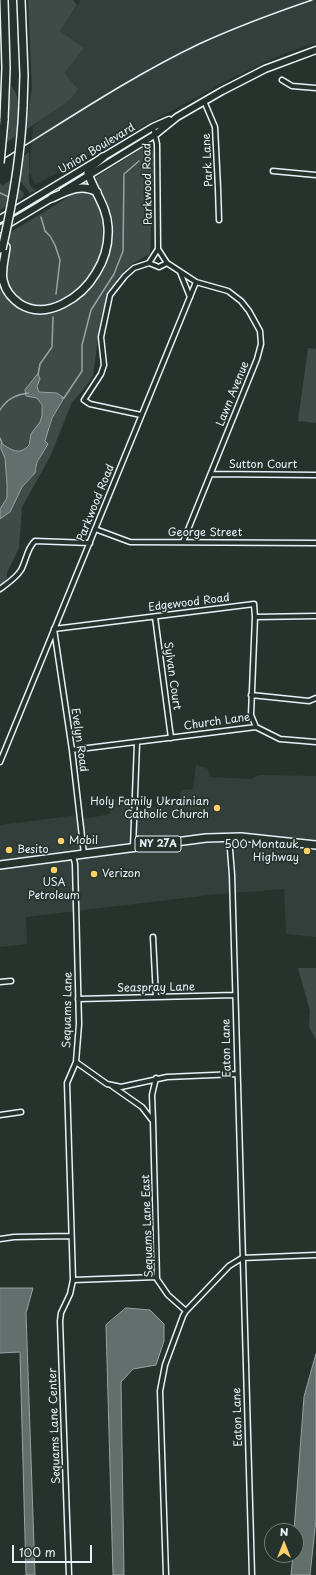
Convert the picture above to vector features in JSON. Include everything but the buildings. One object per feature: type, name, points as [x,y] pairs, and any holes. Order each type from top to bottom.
[{"type":"main road","points":[[0,163],[4,120],[6,68],[4,0]]},
{"type":"main road","points":[[21,0],[24,75],[23,106],[18,159],[2,266],[2,279],[9,294],[18,303],[33,309],[44,310],[56,307],[71,299],[91,281],[97,272],[105,255],[108,238],[108,223],[105,209],[88,175],[88,172],[90,168],[103,157]]},
{"type":"main road","name":"Union Boulevard","points":[[0,229],[156,134],[177,117],[204,100],[257,73],[316,50]]},
{"type":"main road","name":"Union Boulevard","points":[[0,219],[153,127],[177,117]]},
{"type":"main road","points":[[52,198],[80,187],[87,187],[97,192]]},
{"type":"main road","points":[[0,257],[4,248]]},
{"type":"main road","name":"NY 27A","points":[[0,865],[190,840],[230,837],[316,845]]},
{"type":"street","points":[[282,80],[292,86],[316,88]]},
{"type":"street","name":"Park Lane","points":[[204,100],[215,127],[219,220]]},
{"type":"street","name":"Parkwood Road","points":[[0,762],[196,282],[167,264],[158,248],[158,157],[156,134],[153,127]]},
{"type":"street","points":[[273,171],[316,175]]},
{"type":"street","points":[[141,415],[90,404],[84,400],[101,374],[104,365],[101,337],[110,295],[125,276],[134,268],[142,264],[149,263],[158,248]]},
{"type":"street","name":"Parkwood Road","points":[[149,263],[159,267],[167,264]]},
{"type":"street","points":[[180,272],[190,297]]},
{"type":"street","name":"Lawn Avenue","points":[[183,542],[257,360],[261,344],[260,331],[249,311],[241,301],[228,291],[196,282]]},
{"type":"street","name":"Sutton Court","points":[[211,474],[316,475]]},
{"type":"street","name":"George Street","points":[[96,529],[130,542],[316,543]]},
{"type":"street","points":[[0,589],[15,578],[21,569],[30,545],[35,542],[90,543]]},
{"type":"street","name":"Edgewood Road","points":[[54,629],[254,604],[256,616]]},
{"type":"street","points":[[256,616],[316,616]]},
{"type":"street","name":"Church Lane","points":[[72,750],[256,727],[251,715],[251,695],[256,616]]},
{"type":"street","name":"Sylvan Court","points":[[155,617],[171,738]]},
{"type":"street","name":"Evelyn Road","points":[[54,629],[72,750],[84,854]]},
{"type":"street","points":[[251,695],[309,701],[316,698]]},
{"type":"street","points":[[256,727],[280,739],[316,742]]},
{"type":"street","points":[[133,847],[137,743]]},
{"type":"street","name":"Eaton Lane","points":[[230,837],[252,1575]]},
{"type":"street","name":"Sequams Lane","points":[[73,855],[75,863],[78,1030],[76,1062],[67,1083],[73,1280]]},
{"type":"street","points":[[153,938],[156,996]]},
{"type":"street","points":[[0,982],[11,980]]},
{"type":"street","name":"Seaspray Lane","points":[[78,999],[235,995]]},
{"type":"street","points":[[76,1062],[92,1075],[142,1107],[153,1121]]},
{"type":"street","points":[[111,1086],[121,1087],[156,1078],[237,1074]]},
{"type":"street","name":"Sequams Lane East","points":[[156,1078],[152,1095],[157,1277],[168,1295],[186,1311]]},
{"type":"street","points":[[0,1116],[21,1112]]},
{"type":"street","points":[[0,1239],[14,1237],[71,1236]]},
{"type":"street","points":[[166,1575],[160,1391],[165,1365],[177,1330],[186,1311],[229,1266],[242,1258],[316,1255]]},
{"type":"street","points":[[73,1280],[157,1277]]},
{"type":"street","name":"Sequams Lane Center","points":[[69,1575],[60,1321],[61,1313],[70,1294],[73,1280]]},
{"type":"shaded area","points":[[28,0],[73,0],[77,5],[60,31],[84,48],[64,73],[78,89],[75,94],[27,129],[32,89]]},
{"type":"shaded area","points":[[81,0],[316,0],[316,43],[283,54],[232,78],[35,185],[29,172],[33,126],[58,108],[64,73],[60,31]]},
{"type":"shaded area","points":[[11,86],[17,96],[19,109],[17,135],[6,143]]},
{"type":"shaded area","points":[[144,147],[145,149],[150,147],[152,148],[154,155],[150,254],[130,265],[117,279],[101,317],[93,376],[72,402],[50,457],[22,507],[19,548],[7,573],[7,579],[0,585],[0,519],[10,512],[25,482],[31,478],[37,468],[37,462],[48,444],[45,442],[52,418],[64,398],[47,392],[39,392],[37,386],[40,379],[38,374],[25,390],[26,396],[37,398],[41,406],[42,417],[39,425],[30,435],[27,446],[24,450],[18,452],[8,448],[2,443],[1,449],[5,458],[7,498],[0,509],[0,285],[11,302],[26,312],[42,313],[59,309],[76,300],[91,287],[102,271],[109,254],[111,243],[111,223],[109,211],[94,182],[96,179],[95,178]]},
{"type":"shaded area","points":[[29,152],[29,183],[31,187],[36,190],[30,193],[20,181],[21,158]]},
{"type":"shaded area","points":[[10,180],[24,193],[23,197],[0,210],[0,183],[3,185]]},
{"type":"shaded area","points":[[80,190],[90,190],[96,195],[106,220],[105,248],[93,276],[73,296],[53,307],[33,308],[16,298],[9,288],[6,278],[5,263],[11,232]]},
{"type":"shaded area","points":[[308,348],[316,349],[316,423],[298,421]]},
{"type":"shaded area","points":[[38,374],[40,379],[37,386],[39,392],[57,393],[64,398],[52,418],[45,441],[48,444],[37,462],[35,473],[22,487],[10,512],[0,519],[0,509],[7,498],[5,458],[1,449],[1,443],[15,451],[22,450],[29,445],[31,434],[40,422],[42,416],[42,405],[37,398],[26,396],[25,390]]},
{"type":"shaded area","points":[[196,765],[208,769],[209,777],[251,779],[259,775],[316,776],[316,937],[286,934],[284,889],[210,895],[26,917],[27,944],[0,947],[0,825],[78,815],[79,820],[110,814],[109,800],[138,796],[136,810],[177,804],[182,790],[193,789]]},
{"type":"shaded area","points":[[298,968],[316,968],[316,1040],[309,1027],[310,1011]]},
{"type":"shaded area","points":[[0,1288],[33,1288],[26,1313],[35,1575],[26,1575],[20,1352],[0,1353]]},
{"type":"shaded area","points":[[126,1308],[150,1310],[164,1324],[164,1341],[156,1365],[133,1369],[121,1382],[124,1575],[113,1575],[106,1325]]},
{"type":"shaded area","points":[[316,1354],[316,1519],[310,1575],[291,1575],[292,1563],[304,1563],[304,1523],[295,1523],[304,1397]]},
{"type":"waterway","points":[[62,398],[64,398],[82,371],[82,345],[91,310],[114,274],[123,251],[124,174],[139,161]]},
{"type":"waterway","points":[[0,193],[9,197]]},
{"type":"waterway","points":[[41,217],[45,231],[55,245],[60,260],[56,294]]},
{"type":"waterway","points":[[38,375],[40,364],[52,347],[53,317]]},
{"type":"waterway","points":[[0,410],[12,398],[28,393]]},
{"type":"waterway","points":[[0,438],[2,443]]},
{"type":"railway","points":[[0,161],[98,100],[173,57],[227,32],[312,0]]},
{"type":"place","name":"Holy Family Ukrainian Catholic Church","points":[[217,808]]},
{"type":"place","name":"Mobil","points":[[61,841]]},
{"type":"place","name":"Besito","points":[[9,850]]},
{"type":"place","name":"500 Montauk Highway","points":[[307,851]]},
{"type":"place","name":"USA Petroleum","points":[[54,870]]},
{"type":"place","name":"Verizon","points":[[94,874]]}]
